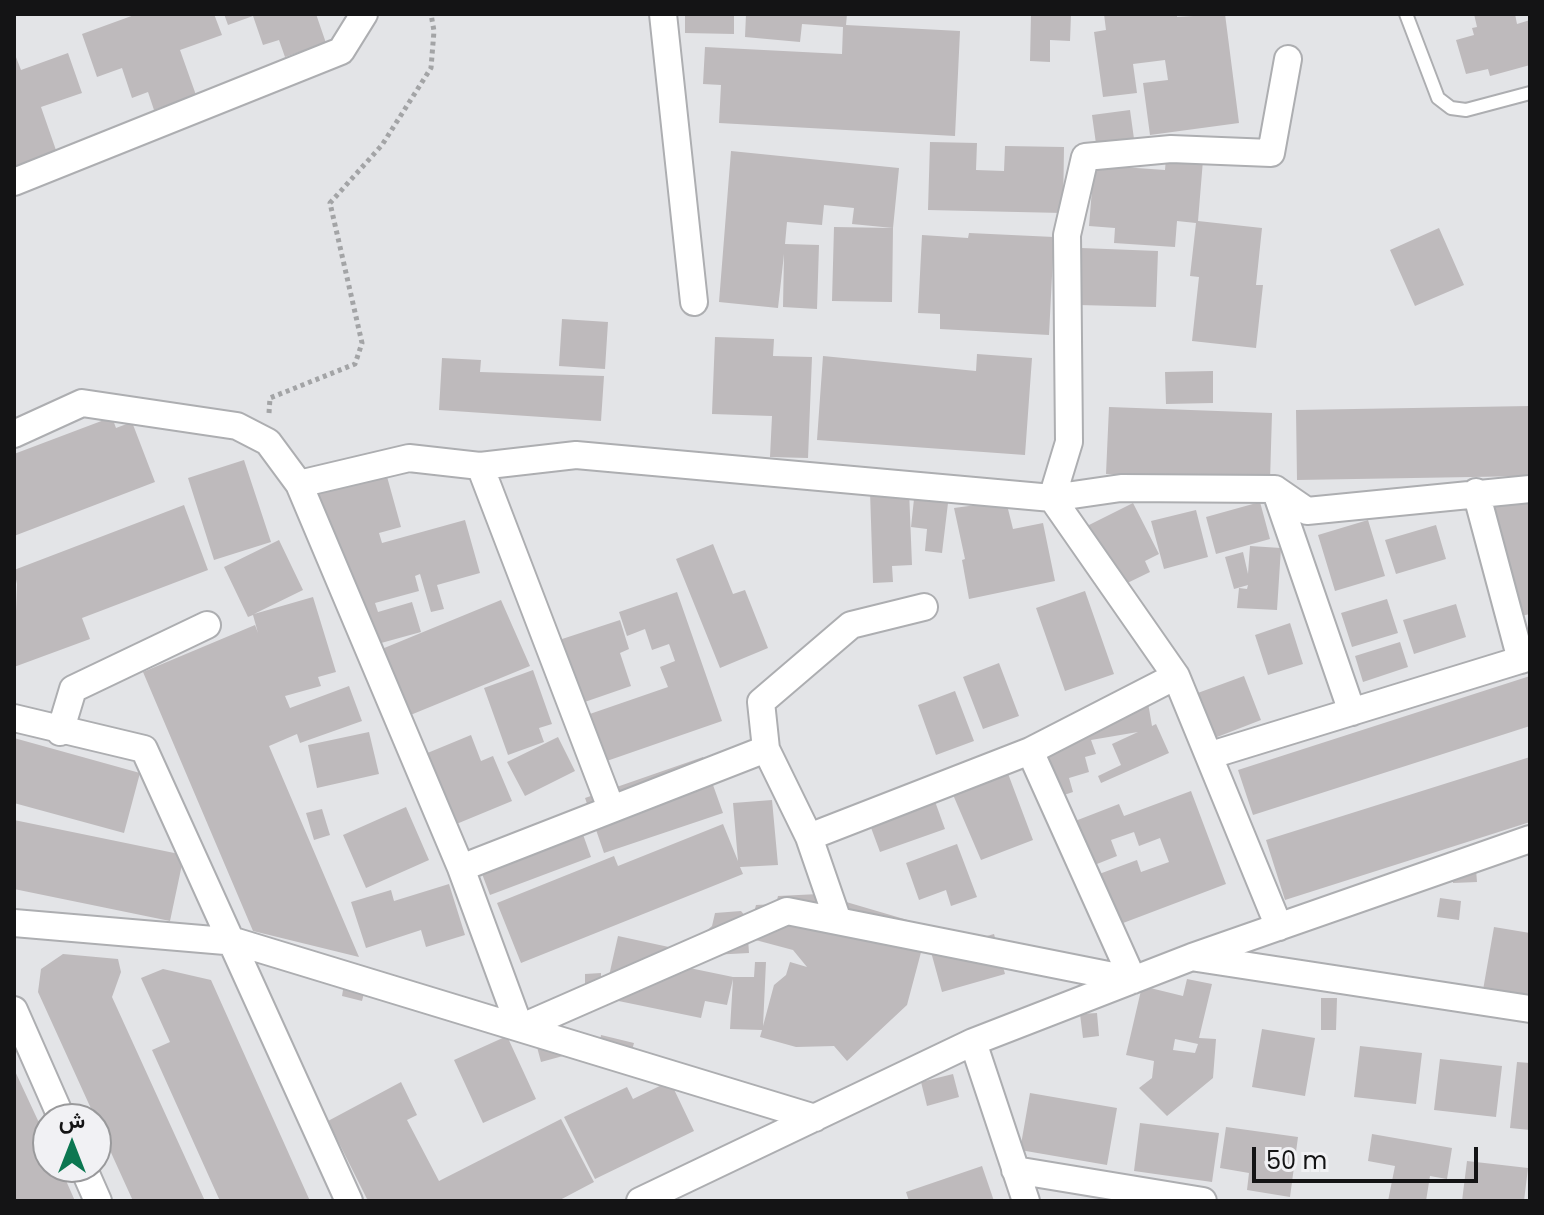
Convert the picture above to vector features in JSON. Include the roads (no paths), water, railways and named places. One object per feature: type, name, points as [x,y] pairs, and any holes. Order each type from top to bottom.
[{"type":"street","points":[[14,182],[341,51],[364,14]]},
{"type":"street","points":[[663,14],[694,302]]},
{"type":"street","points":[[1052,498],[1069,442],[1067,235],[1085,157],[1171,149],[1271,153],[1288,59]]},
{"type":"street","points":[[14,434],[82,403],[237,426],[268,442],[299,484],[461,868],[520,1028]]},
{"type":"street","points":[[299,484],[409,458],[480,466],[576,455],[1052,498],[1121,488],[1275,489],[1307,511],[1530,489]]},
{"type":"street","points":[[480,466],[611,808]]},
{"type":"street","points":[[1275,489],[1352,712]]},
{"type":"street","points":[[1211,755],[1526,658],[1476,492]]},
{"type":"street","points":[[1052,498],[1176,676],[1279,927]]},
{"type":"street","points":[[838,921],[809,837],[766,749],[761,702],[851,625],[924,607]]},
{"type":"street","points":[[60,732],[73,689],[207,625]]},
{"type":"street","points":[[809,837],[1030,751],[1176,676]]},
{"type":"street","points":[[14,718],[60,732],[144,749],[349,1201]]},
{"type":"street","points":[[461,868],[766,749]]},
{"type":"street","points":[[1030,751],[1133,980]]},
{"type":"street","points":[[640,1201],[973,1042],[1192,957],[1530,839]]},
{"type":"street","points":[[520,1028],[787,911],[1133,980]]},
{"type":"street","points":[[14,923],[230,941],[815,1118]]},
{"type":"street","points":[[1192,957],[1530,1009]]},
{"type":"street","points":[[14,1010],[55,1103]]},
{"type":"street","points":[[973,1042],[1026,1201]]},
{"type":"street","points":[[1015,1170],[1203,1201]]},
{"type":"lane","points":[[1406,14],[1438,98],[1451,108],[1466,110],[1530,93]]}]
